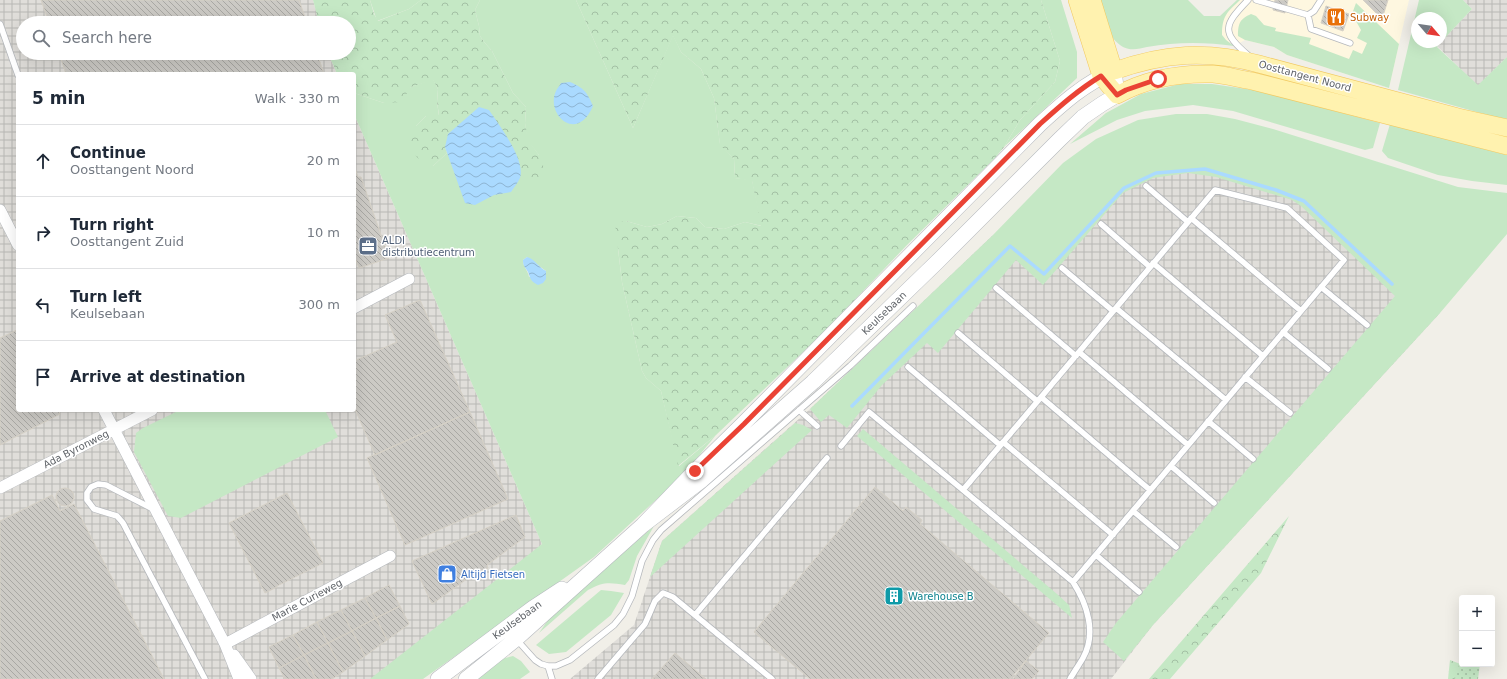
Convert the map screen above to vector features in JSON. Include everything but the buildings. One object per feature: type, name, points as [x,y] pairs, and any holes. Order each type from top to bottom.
[{"type":"main road","points":[[1077,0],[1117,95]]},
{"type":"main road","points":[[1092,0],[1108,73]]},
{"type":"main road","name":"Oosttangent Noord","points":[[1108,73],[1155,58],[1186,55],[1226,57],[1259,64],[1450,115],[1507,128]]},
{"type":"main road","name":"Keulsebaan","points":[[643,525],[1040,124],[1066,100],[1086,85],[1108,73]]},
{"type":"main road","name":"Oosttangent Noord","points":[[1117,95],[1126,90],[1158,79],[1193,74],[1214,75],[1252,81],[1507,146]]},
{"type":"main road","name":"Keulsebaan","points":[[438,679],[541,618],[643,525],[702,480],[813,382],[937,262],[1083,117],[1117,95]]},
{"type":"main road","name":"Keulsebaan","points":[[466,679],[512,634]]},
{"type":"street","points":[[0,210],[16,241]]},
{"type":"street","points":[[356,307],[410,279]]},
{"type":"street","points":[[105,412],[225,644],[239,679]]},
{"type":"street","name":"Ada Byronweg","points":[[0,488],[148,412]]},
{"type":"street","name":"Marie Curieweg","points":[[225,644],[390,556]]},
{"type":"street","points":[[225,644],[251,679]]},
{"type":"lane","points":[[1248,0],[1233,15],[1229,22],[1229,36],[1238,47],[1259,64]]},
{"type":"lane","points":[[1256,0],[1308,15]]},
{"type":"lane","points":[[1308,15],[1314,11],[1321,0]]},
{"type":"lane","points":[[1308,15],[1311,28],[1350,43]]},
{"type":"lane","points":[[0,24],[17,72]]},
{"type":"lane","points":[[1146,186],[1190,220],[1300,311]]},
{"type":"lane","points":[[963,490],[1215,190],[1287,208],[1344,260],[1073,582]]},
{"type":"lane","points":[[1101,224],[1263,356]]},
{"type":"lane","points":[[1062,268],[1115,309],[1226,400]]},
{"type":"lane","points":[[1321,287],[1367,325]]},
{"type":"lane","points":[[996,288],[1188,445]]},
{"type":"lane","points":[[512,634],[535,660],[548,666],[556,666],[570,660],[614,625],[629,605],[642,561],[653,540],[661,530],[850,366],[913,306]]},
{"type":"lane","points":[[1284,332],[1328,369]]},
{"type":"lane","points":[[958,333],[1150,490]]},
{"type":"lane","points":[[908,367],[1113,535]]},
{"type":"lane","points":[[1245,377],[1290,413]]},
{"type":"lane","points":[[799,410],[817,426]]},
{"type":"lane","points":[[841,446],[869,412],[1073,582],[1079,591],[1089,617],[1090,638],[1084,657],[1070,679]]},
{"type":"lane","points":[[1208,421],[1253,458]]},
{"type":"lane","points":[[695,615],[827,458]]},
{"type":"lane","points":[[1171,466],[1214,503]]},
{"type":"lane","points":[[154,509],[106,485],[98,484],[91,487],[87,493],[87,500],[94,509],[117,516],[123,523],[205,679]]},
{"type":"lane","points":[[1133,511],[1176,547]]},
{"type":"lane","points":[[1096,555],[1139,592]]},
{"type":"lane","points":[[598,679],[644,624],[654,601],[663,593],[673,597],[772,679]]},
{"type":"lane","points":[[548,666],[552,679]]},
{"type":"shaded area","points":[[0,0],[313,0],[317,16],[16,16],[16,60],[331,60],[336,72],[16,72],[16,412],[356,412],[356,119],[542,544],[401,679],[0,679]]},
{"type":"shaded area","points":[[1240,0],[1409,0],[1389,88],[1287,55],[1274,47],[1245,40],[1234,46],[1222,35],[1222,23],[1226,14]]},
{"type":"shaded area","points":[[1463,0],[1507,0],[1507,57],[1478,86],[1439,48],[1447,48],[1447,35],[1472,9]]},
{"type":"shaded area","points":[[1203,165],[1311,196],[1440,313],[1153,625],[1111,679],[570,679],[634,625],[662,541],[810,409],[992,236],[1124,185]]},
{"type":"green space","points":[[313,0],[370,0],[374,14],[378,21],[409,9],[421,0],[480,0],[475,10],[480,36],[492,51],[513,93],[526,107],[525,123],[528,140],[539,155],[544,168],[536,182],[520,178],[521,167],[445,147],[447,153],[433,166],[422,163],[407,145],[416,126],[427,115],[439,115],[437,102],[438,89],[433,80],[411,87],[401,102],[384,103],[356,94],[356,72],[336,72],[331,60],[356,60],[356,16],[317,16]]},
{"type":"green space","points":[[370,0],[421,0],[409,9],[377,21]]},
{"type":"green space","points":[[480,0],[576,0],[633,128],[673,35],[681,52],[701,69],[714,98],[720,144],[734,159],[735,178],[752,180],[762,226],[745,222],[724,229],[705,227],[696,218],[677,216],[662,224],[647,227],[626,221],[618,249],[622,282],[642,371],[646,378],[661,391],[679,466],[716,435],[683,475],[594,557],[423,679],[370,679],[542,544],[356,119],[356,94],[384,103],[411,87],[433,79],[438,89],[437,102],[439,116],[426,116],[416,126],[433,166],[447,153],[445,147],[521,167],[539,155],[527,140],[525,123],[526,107],[513,93],[492,51],[480,36],[475,10]],"holes":[[[527,257],[546,271],[529,277],[523,260]]]},
{"type":"green space","points":[[576,0],[1041,0],[1060,61],[1055,82],[1020,120],[1004,147],[995,158],[907,245],[823,333],[716,435],[678,466],[661,391],[646,378],[642,371],[622,282],[615,223],[626,221],[647,227],[662,224],[677,216],[696,218],[705,227],[724,229],[745,222],[761,226],[752,181],[735,178],[734,159],[720,145],[714,98],[701,69],[681,52],[673,36],[633,128]]},
{"type":"green space","points":[[1041,0],[1061,0],[1077,52],[1077,78],[1004,147],[1020,120],[1055,82],[1060,61]]},
{"type":"green space","points":[[1095,0],[1188,0],[1204,16],[1220,16],[1237,0],[1240,0],[1226,15],[1222,29],[1222,35],[1234,46],[1190,43],[1129,49],[1117,43],[1113,38],[1103,20]]},
{"type":"green space","points":[[1419,0],[1463,0],[1472,9],[1447,36],[1447,12],[1416,12]]},
{"type":"green space","points":[[1356,3],[1399,44],[1389,88],[1287,55],[1274,47],[1245,40],[1238,36],[1240,22],[1251,14],[1256,16],[1264,25],[1276,28],[1275,31],[1311,38],[1309,44],[1349,59],[1353,50],[1362,54],[1367,43],[1357,38],[1361,30],[1352,14]]},
{"type":"green space","points":[[1411,34],[1411,48],[1438,48],[1478,85],[1507,57],[1507,119],[1491,116],[1398,90]]},
{"type":"green space","points":[[1180,84],[1212,84],[1260,91],[1380,123],[1373,148],[1365,150],[1233,111],[1193,105],[1145,111],[1117,120],[1070,144],[1106,113],[1141,94]]},
{"type":"green space","points":[[1176,114],[1207,114],[1235,119],[1273,129],[1458,187],[1507,193],[1507,234],[1440,313],[1153,625],[1124,661],[1103,642],[1116,623],[1395,296],[1301,206],[1292,200],[1216,177],[1188,173],[1153,178],[1123,193],[1043,285],[1016,260],[938,353],[927,343],[882,385],[847,428],[829,415],[821,422],[810,409],[992,236],[1063,163],[1096,139],[1138,120]]},
{"type":"green space","points":[[1390,124],[1507,155],[1507,185],[1438,175],[1388,158],[1382,151]]},
{"type":"green space","points":[[176,412],[326,412],[338,437],[181,518],[168,516],[134,452],[136,433]]},
{"type":"green space","points":[[795,423],[812,430],[650,577],[662,541]]},
{"type":"green space","points":[[863,429],[1057,594],[1069,605],[1072,618],[857,436]]},
{"type":"green space","points":[[1289,516],[1261,573],[1170,679],[1149,679]]},
{"type":"green space","points":[[654,526],[637,556],[629,580],[625,585],[606,583],[597,585],[588,590],[539,633],[552,614]]},
{"type":"green space","points":[[601,590],[624,593],[611,615],[566,652],[549,654],[536,645]]},
{"type":"green space","points":[[513,656],[521,661],[530,672],[520,679],[476,679],[502,659]]},
{"type":"green space","points":[[1450,660],[1459,664],[1459,667],[1468,667],[1473,669],[1471,679],[1448,679]]},
{"type":"green space","points":[[1459,665],[1459,667],[1480,667],[1478,679],[1455,679]]},
{"type":"water","points":[[570,82],[579,86],[584,91],[589,97],[593,106],[586,117],[579,123],[571,124],[564,121],[559,116],[555,108],[554,100],[556,90],[561,83]]},
{"type":"water","points":[[479,107],[489,110],[499,124],[515,153],[521,171],[520,178],[511,192],[494,195],[475,205],[465,203],[445,147],[448,134]]},
{"type":"water","points":[[527,257],[546,271],[546,279],[543,283],[538,285],[531,280],[523,264],[523,260]]},
{"type":"waterway","points":[[852,406],[1010,246],[1044,274],[1124,188],[1156,173],[1205,169],[1276,190],[1304,201],[1392,284]]},
{"type":"place","name":"Subway","points":[[1336,17]]},
{"type":"place","name":"ALDI distributiecentrum","points":[[368,246]]},
{"type":"place","name":"Altijd Fietsen","points":[[447,574]]},
{"type":"place","name":"Warehouse B","points":[[894,596]]},
{"type":"route","points":[[695,471],[744,424],[1040,124],[1066,100],[1101,76],[1117,95],[1126,90],[1158,79]]}]
